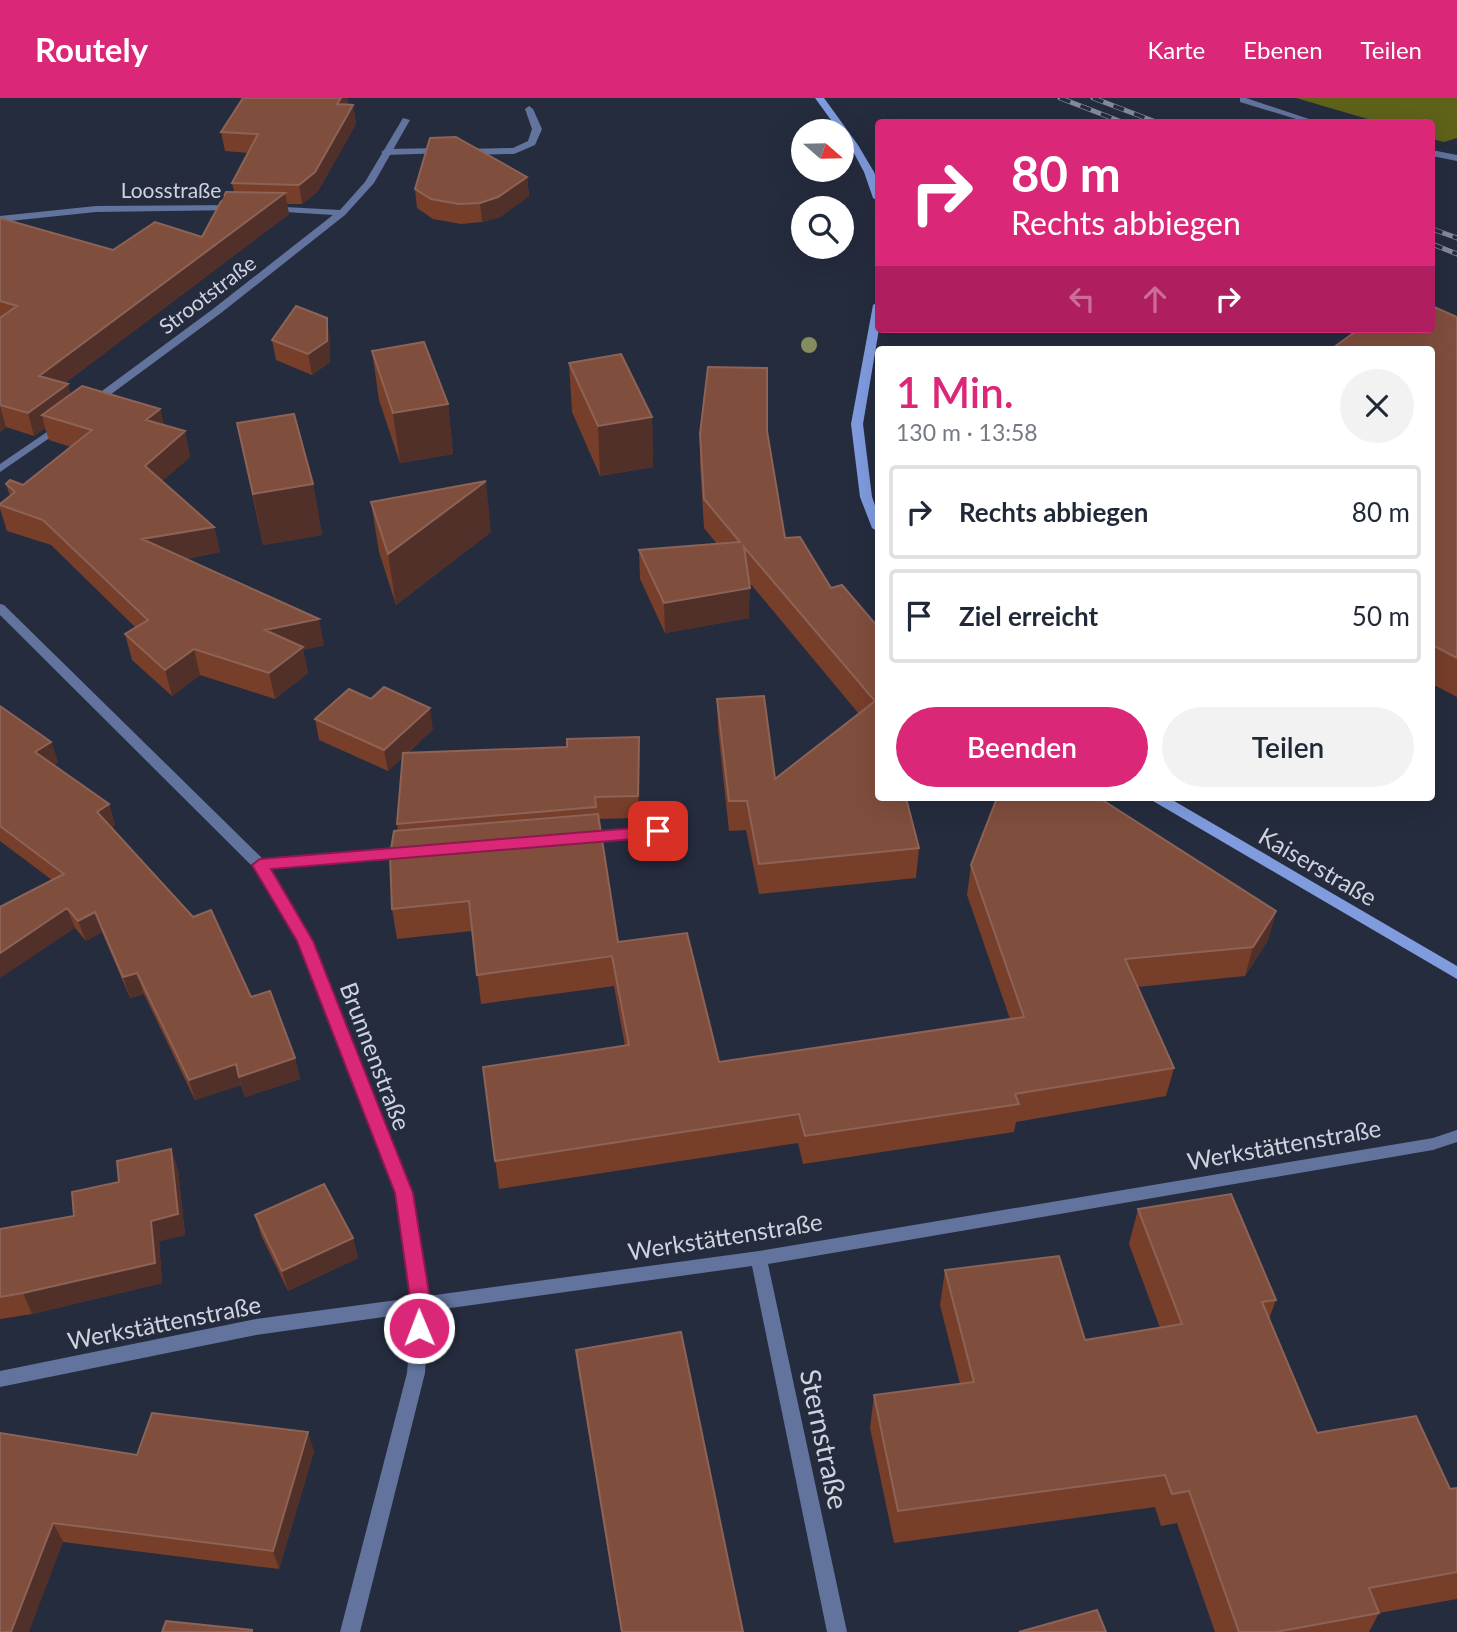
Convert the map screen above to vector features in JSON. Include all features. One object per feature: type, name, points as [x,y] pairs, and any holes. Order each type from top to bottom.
[{"type":"main road","points":[[819,98],[875,182]]},
{"type":"main road","points":[[875,322],[857,424],[866,497],[875,520]]},
{"type":"main road","name":"Kaiserstraße","points":[[1163,801],[1457,973]]},
{"type":"street","points":[[1243,100],[1304,119]]},
{"type":"street","points":[[386,152],[514,151],[532,143],[537,129],[529,109]]},
{"type":"street","name":"Strootstraße","points":[[85,408],[227,303],[342,212],[369,183],[406,120]]},
{"type":"street","points":[[1435,154],[1457,158]]},
{"type":"street","name":"Loosstraße","points":[[0,219],[96,209],[245,208]]},
{"type":"street","name":"Loosstraße","points":[[257,208],[342,212]]},
{"type":"street","points":[[0,468],[74,416]]},
{"type":"street","name":"Brunnenstraße","points":[[0,608],[260,865],[305,941],[404,1193],[421,1305],[416,1373],[350,1632]]},
{"type":"street","points":[[562,839],[658,831]]},
{"type":"street","points":[[260,865],[424,851]]},
{"type":"street","name":"Werkstättenstraße","points":[[0,1379],[256,1327],[759,1258],[1433,1144],[1457,1136]]},
{"type":"street","name":"Sternstraße","points":[[759,1258],[837,1632]]},
{"type":"shaded area","points":[[1296,98],[1457,98],[1457,138],[1444,142],[1435,140],[1435,119],[1368,119]]},
{"type":"building","points":[[243,98],[341,98],[337,104],[353,105],[315,172],[299,185],[232,183],[258,134],[221,132]]},
{"type":"building","points":[[456,137],[527,177],[498,197],[480,203],[459,204],[431,199],[415,189],[430,138]]},
{"type":"building","points":[[226,192],[285,193],[39,376],[68,384],[28,413],[0,405],[0,318],[17,306],[0,301],[0,218],[113,250],[155,222],[202,237]]},
{"type":"building","points":[[296,306],[327,318],[327,341],[308,354],[272,340]]},
{"type":"building","points":[[1435,307],[1457,317],[1457,658],[1435,647],[1435,346],[1336,346],[1353,333],[1435,333]]},
{"type":"building","points":[[424,342],[448,404],[393,413],[372,351]]},
{"type":"building","points":[[621,354],[652,417],[598,426],[569,363]]},
{"type":"building","points":[[708,367],[767,368],[767,431],[785,538],[800,537],[831,588],[842,585],[875,624],[875,701],[744,547],[750,588],[664,603],[639,550],[740,542],[704,499],[700,434]]},
{"type":"building","points":[[82,386],[160,409],[146,420],[185,431],[145,466],[214,527],[142,539],[319,619],[265,630],[303,647],[269,673],[194,649],[165,670],[125,634],[148,620],[43,520],[0,505],[15,492],[6,484],[10,480],[23,485],[92,430],[42,415]]},
{"type":"building","points":[[294,414],[313,484],[253,494],[237,423]]},
{"type":"building","points":[[486,481],[388,554],[371,502]]},
{"type":"building","points":[[384,687],[430,708],[384,750],[315,719],[349,689],[371,699]]},
{"type":"building","points":[[764,696],[775,779],[875,701],[875,801],[907,801],[919,848],[759,864],[747,801],[729,801],[717,699]]},
{"type":"building","points":[[0,706],[51,742],[35,752],[109,804],[97,812],[193,917],[211,910],[251,997],[270,991],[295,1058],[239,1077],[236,1064],[189,1080],[137,973],[123,977],[95,912],[78,921],[67,908],[0,953],[0,907],[64,874],[0,826]]},
{"type":"building","points":[[639,737],[638,796],[595,797],[596,807],[397,824],[403,753],[567,747],[567,739]]},
{"type":"building","points":[[996,801],[1104,801],[1276,911],[1253,947],[1125,959],[1174,1068],[1015,1094],[1019,1104],[805,1136],[799,1114],[495,1161],[483,1067],[629,1045],[612,956],[477,975],[469,901],[392,909],[390,855],[394,831],[598,814],[618,942],[687,933],[719,1062],[1024,1017],[971,865]]},
{"type":"building","points":[[171,1149],[178,1214],[151,1221],[155,1263],[0,1297],[0,1229],[74,1216],[72,1192],[119,1182],[117,1161]]},
{"type":"building","points":[[324,1184],[353,1238],[282,1271],[255,1215]]},
{"type":"building","points":[[1231,1194],[1276,1300],[1262,1302],[1317,1433],[1416,1416],[1450,1489],[1457,1488],[1457,1572],[1369,1588],[1379,1613],[1276,1632],[1239,1632],[1189,1491],[1172,1494],[1165,1475],[898,1511],[874,1395],[974,1382],[945,1270],[1059,1256],[1085,1340],[1182,1324],[1138,1209]]},
{"type":"building","points":[[681,1332],[743,1632],[622,1632],[576,1350]]},
{"type":"building","points":[[152,1413],[308,1432],[273,1551],[53,1523],[11,1632],[0,1632],[0,1433],[137,1455]]},
{"type":"building","points":[[1097,1610],[1106,1632],[1019,1632]]},
{"type":"building","points":[[166,1621],[252,1630],[252,1632],[162,1632]]},
{"type":"railway","points":[[1060,98],[1114,119]]},
{"type":"railway","points":[[1093,98],[1148,119]]},
{"type":"railway","points":[[1435,230],[1457,238]]},
{"type":"railway","points":[[1435,245],[1457,254]]},
{"type":"route","points":[[419,1328],[421,1305],[404,1193],[305,941],[260,865],[658,831]]}]
